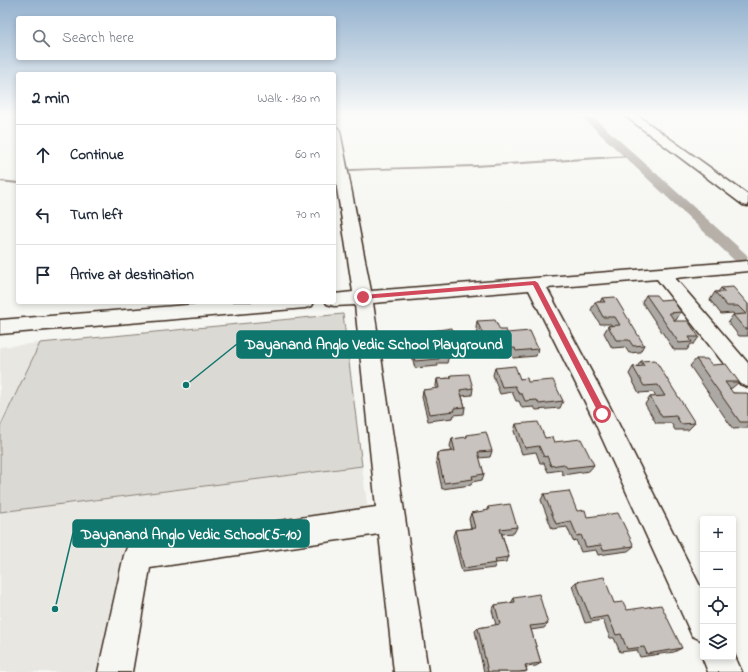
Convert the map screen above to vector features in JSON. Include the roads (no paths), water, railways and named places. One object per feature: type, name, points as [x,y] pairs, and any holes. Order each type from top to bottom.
[{"type":"street","points":[[336,146],[363,297],[390,519],[411,672]]},
{"type":"street","points":[[673,146],[748,202]]},
{"type":"street","points":[[336,300],[748,266]]},
{"type":"street","points":[[661,273],[748,378]]},
{"type":"street","points":[[535,283],[602,414],[703,624]]},
{"type":"street","points":[[0,327],[282,304]]},
{"type":"street","points":[[115,672],[138,555],[390,519]]},
{"type":"street","points":[[719,660],[725,672]]},
{"type":"waterway","points":[[619,146],[740,257]]},
{"type":"waterway","points":[[336,171],[475,166],[630,156]]},
{"type":"waterway","points":[[0,181],[16,183]]},
{"type":"place","name":"Dayanand Anglo Vedic School Playground","points":[[186,385]]},
{"type":"place","name":"Dayanand Anglo Vedic School(5-10)","points":[[55,609]]}]
